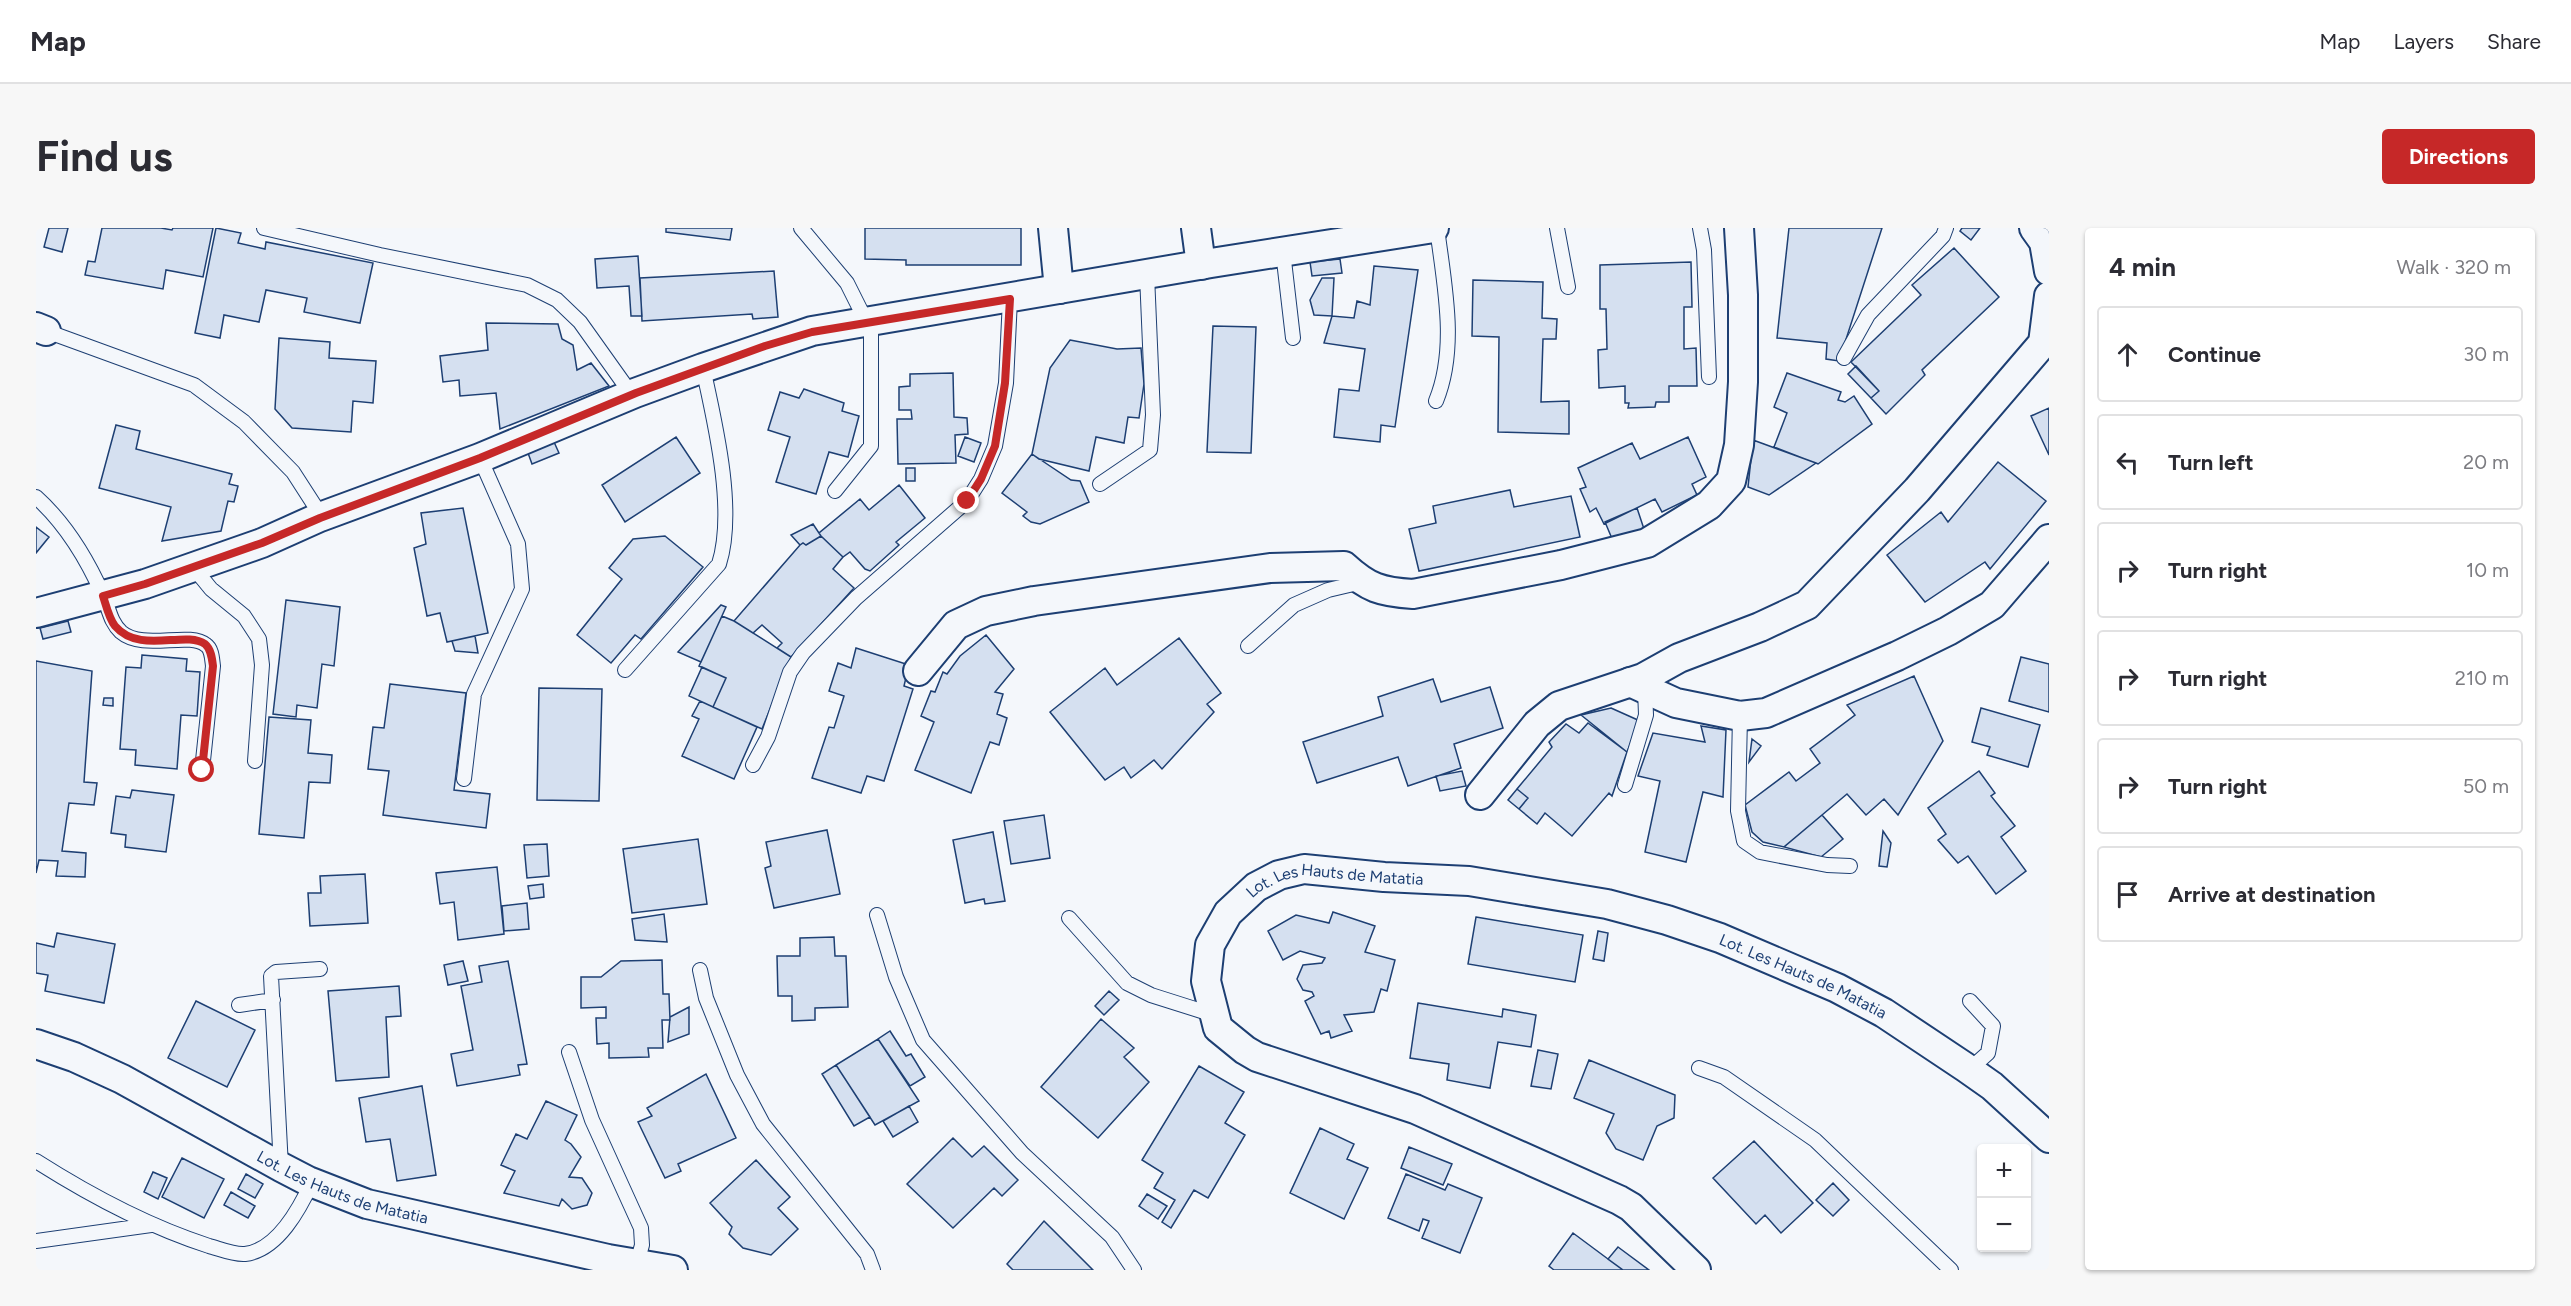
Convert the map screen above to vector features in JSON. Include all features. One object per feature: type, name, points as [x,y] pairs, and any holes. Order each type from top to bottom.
[{"type":"street","points":[[1053,228],[1059,290]]},
{"type":"street","points":[[1196,228],[1201,265]]},
{"type":"street","points":[[36,613],[103,596],[262,543],[322,517],[480,458],[632,395],[703,368],[812,332],[1201,265],[1435,228]]},
{"type":"street","points":[[918,671],[956,625],[986,611],[1005,607],[1270,567],[1344,566],[1362,582],[1388,592],[1413,594],[1561,564],[1647,543],[1710,505],[1731,481],[1739,445],[1743,382],[1743,295],[1739,228]]},
{"type":"street","points":[[2034,228],[2044,242],[2049,271]]},
{"type":"street","points":[[1480,795],[1537,724],[1559,706],[1638,685],[1643,678],[1679,658],[1760,627],[1807,605],[1917,490],[2046,343],[2049,296]]},
{"type":"street","points":[[1638,685],[1676,704],[1740,716],[1766,713],[1886,661],[1948,631],[1992,605],[2049,538]]},
{"type":"street","name":"Lot. Les Hauts de Matatia","points":[[1696,1270],[1631,1207],[1619,1200],[1415,1109],[1257,1057],[1245,1050],[1218,1028],[1206,981],[1210,945],[1228,913],[1256,887],[1279,875],[1304,869],[1384,877],[1469,881],[1607,904],[1667,920],[1720,938],[1837,988],[1884,1013],[1992,1086],[2049,1138]]},
{"type":"street","name":"Lot. Les Hauts de Matatia","points":[[36,1044],[74,1057],[122,1079],[281,1167],[367,1204],[609,1259],[673,1270]]},
{"type":"lane","points":[[264,228],[380,255],[527,285],[557,300],[580,322],[632,395]]},
{"type":"lane","points":[[801,228],[847,283],[868,321],[871,446],[834,491]]},
{"type":"lane","points":[[1435,228],[1446,305],[1447,354],[1444,380],[1436,401]]},
{"type":"lane","points":[[1557,228],[1568,287]]},
{"type":"lane","points":[[1700,228],[1704,250],[1709,377]]},
{"type":"lane","points":[[1844,358],[1868,315],[1943,236],[1946,228]]},
{"type":"lane","points":[[1283,252],[1293,338]]},
{"type":"lane","points":[[1100,484],[1150,450],[1153,415],[1147,275]]},
{"type":"lane","points":[[753,765],[768,737],[790,672],[802,653],[856,598],[967,501],[981,479],[995,446],[997,435],[1005,383],[1010,299]]},
{"type":"lane","points":[[41,329],[194,385],[244,422],[285,464],[322,517]]},
{"type":"lane","points":[[625,670],[719,564],[724,550],[724,490],[703,368]]},
{"type":"lane","points":[[464,779],[474,694],[522,589],[518,544],[480,458]]},
{"type":"lane","points":[[36,496],[51,511],[81,553],[103,596],[113,624],[131,638],[154,641],[197,641],[206,645],[210,651],[213,666],[202,770]]},
{"type":"lane","points":[[194,567],[211,589],[244,616],[259,639],[262,665],[255,761]]},
{"type":"lane","points":[[1248,646],[1294,605],[1328,590],[1362,582]]},
{"type":"lane","points":[[1625,785],[1646,715],[1638,685]]},
{"type":"lane","points":[[1740,716],[1738,811],[1744,841],[1760,852],[1827,865],[1850,866]]},
{"type":"lane","points":[[877,915],[896,976],[923,1040],[1022,1153],[1112,1237],[1134,1270]]},
{"type":"lane","points":[[1069,918],[1127,983],[1151,995],[1214,1015]]},
{"type":"lane","points":[[281,1167],[271,976],[276,972],[320,969]]},
{"type":"lane","points":[[700,970],[706,998],[737,1075],[763,1124],[867,1254],[873,1270]]},
{"type":"lane","points":[[239,1005],[273,1000]]},
{"type":"lane","points":[[1969,1070],[1988,1053],[1994,1026],[1970,1001]]},
{"type":"lane","points":[[569,1052],[592,1120],[641,1228],[642,1245],[637,1263]]},
{"type":"lane","points":[[1699,1068],[1724,1077],[1815,1140],[1951,1270]]},
{"type":"lane","points":[[36,1161],[79,1187],[151,1225],[224,1250],[245,1254],[262,1247],[285,1229],[301,1208],[312,1182]]},
{"type":"lane","points":[[36,1241],[151,1225]]},
{"type":"building","points":[[49,228],[68,228],[62,252],[44,247]]},
{"type":"building","points":[[102,228],[172,230],[173,228],[213,228],[203,277],[166,270],[163,289],[85,275],[88,261],[95,262]]},
{"type":"building","points":[[216,228],[241,233],[238,243],[265,249],[266,242],[373,263],[360,323],[304,312],[307,298],[266,290],[259,322],[224,315],[220,338],[195,333]]},
{"type":"building","points":[[666,228],[732,228],[730,240],[666,232]]},
{"type":"building","points":[[865,228],[1021,228],[1021,265],[906,265],[906,260],[865,259]]},
{"type":"building","points":[[1789,228],[1882,228],[1839,361],[1826,359],[1827,343],[1777,338]]},
{"type":"building","points":[[1962,228],[1980,228],[1971,240],[1960,231]]},
{"type":"building","points":[[1954,248],[1999,297],[1922,370],[1925,375],[1886,414],[1871,398],[1879,391],[1851,362],[1921,295],[1912,285]]},
{"type":"building","points":[[638,256],[642,316],[631,316],[629,286],[597,288],[595,259]]},
{"type":"building","points":[[1340,259],[1342,273],[1312,276],[1310,262]]},
{"type":"building","points":[[1691,262],[1692,307],[1684,307],[1684,349],[1696,348],[1697,386],[1669,386],[1669,402],[1656,402],[1655,407],[1628,408],[1629,403],[1625,403],[1625,386],[1599,388],[1598,350],[1607,349],[1606,309],[1600,309],[1600,265]]},
{"type":"building","points":[[1374,266],[1418,270],[1395,427],[1381,425],[1380,442],[1334,437],[1339,389],[1359,391],[1365,349],[1324,343],[1332,316],[1354,318],[1357,301],[1370,305]]},
{"type":"building","points":[[774,271],[778,317],[753,319],[752,314],[642,321],[640,278]]},
{"type":"building","points":[[1322,278],[1334,278],[1332,316],[1314,315],[1310,300]]},
{"type":"building","points":[[1473,280],[1543,282],[1542,318],[1557,319],[1556,339],[1543,339],[1541,402],[1569,401],[1569,434],[1498,432],[1499,337],[1472,336]]},
{"type":"building","points":[[486,323],[558,324],[562,339],[573,345],[577,370],[591,363],[609,386],[500,429],[496,393],[460,396],[459,380],[443,382],[440,356],[488,350]]},
{"type":"building","points":[[1213,326],[1256,327],[1251,453],[1207,452]]},
{"type":"building","points":[[279,338],[330,342],[329,358],[376,361],[373,403],[353,401],[351,432],[292,428],[275,409]]},
{"type":"building","points":[[1070,340],[1117,349],[1141,348],[1144,384],[1139,418],[1128,417],[1124,443],[1096,437],[1089,471],[1039,459],[1032,454],[1050,368]]},
{"type":"building","points":[[1856,366],[1879,391],[1871,398],[1848,374]]},
{"type":"building","points":[[953,373],[954,417],[967,418],[968,434],[955,435],[956,463],[898,464],[897,419],[912,419],[911,410],[899,410],[899,387],[910,386],[910,374]]},
{"type":"building","points":[[1787,373],[1841,392],[1838,400],[1845,402],[1854,396],[1872,424],[1818,464],[1774,447],[1787,413],[1774,407]]},
{"type":"building","points":[[804,389],[844,403],[842,411],[859,416],[848,457],[829,452],[816,494],[776,482],[790,437],[768,430],[780,392],[799,398]]},
{"type":"building","points":[[2049,408],[2049,455],[2031,416]]},
{"type":"building","points":[[116,425],[140,431],[136,449],[232,474],[229,484],[238,486],[234,502],[228,501],[221,531],[162,541],[171,507],[99,488]]},
{"type":"building","points":[[676,437],[700,473],[625,522],[602,485]]},
{"type":"building","points":[[965,437],[981,443],[974,462],[958,456]]},
{"type":"building","points":[[1688,437],[1706,477],[1692,484],[1697,495],[1662,512],[1655,499],[1604,524],[1596,508],[1590,512],[1580,489],[1586,487],[1578,468],[1632,443],[1640,459]]},
{"type":"building","points":[[1753,440],[1816,463],[1769,495],[1748,487]]},
{"type":"building","points":[[554,442],[559,453],[532,464],[528,453]]},
{"type":"building","points":[[1032,454],[1071,480],[1080,481],[1089,502],[1040,524],[1031,522],[1023,516],[1027,512],[1002,493]]},
{"type":"building","points":[[1998,462],[2046,501],[1990,569],[1985,562],[1925,602],[1887,555],[1941,512],[1948,522]]},
{"type":"building","points":[[906,468],[915,468],[915,481],[906,481]]},
{"type":"building","points":[[899,485],[925,518],[896,542],[899,545],[870,571],[865,569],[850,552],[843,557],[819,533],[860,499],[869,510]]},
{"type":"building","points":[[1510,490],[1514,507],[1571,496],[1580,537],[1419,571],[1409,529],[1436,523],[1433,506]]},
{"type":"building","points":[[463,508],[488,633],[447,642],[440,613],[427,616],[414,548],[426,544],[421,513]]},
{"type":"building","points":[[1637,508],[1644,529],[1613,541],[1605,522]]},
{"type":"building","points":[[813,524],[821,536],[806,545],[803,543],[800,545],[791,535]]},
{"type":"building","points":[[36,527],[49,537],[36,553]]},
{"type":"building","points":[[665,536],[703,567],[641,639],[635,635],[611,663],[577,635],[622,579],[609,568],[633,539]]},
{"type":"building","points":[[821,536],[843,557],[833,569],[854,588],[791,657],[777,648],[782,643],[762,625],[753,633],[734,621],[800,545],[803,543],[806,545]]},
{"type":"building","points":[[286,600],[340,607],[334,666],[322,664],[317,708],[297,705],[296,717],[273,714]]},
{"type":"building","points":[[721,605],[726,607],[701,662],[678,652]]},
{"type":"building","points":[[722,616],[734,621],[791,657],[762,729],[713,707],[726,678],[699,666]]},
{"type":"building","points":[[68,621],[71,632],[43,639],[40,628]]},
{"type":"building","points":[[986,635],[1014,669],[995,692],[1003,694],[997,714],[1007,718],[999,745],[990,742],[971,793],[915,770],[934,722],[921,716],[931,691],[935,692],[943,672],[947,674],[960,656]]},
{"type":"building","points":[[475,636],[478,653],[455,651],[452,641]]},
{"type":"building","points":[[1179,638],[1221,693],[1207,704],[1214,712],[1162,769],[1154,760],[1131,778],[1124,767],[1105,780],[1050,712],[1105,668],[1117,685]]},
{"type":"building","points":[[856,648],[909,665],[904,686],[913,689],[884,781],[867,776],[861,793],[812,778],[829,727],[834,728],[844,696],[829,691],[838,663],[851,668]]},
{"type":"building","points":[[142,655],[187,659],[186,671],[200,672],[197,716],[181,715],[177,769],[135,765],[136,750],[120,749],[126,667],[141,668]]},
{"type":"building","points":[[2021,657],[2049,664],[2049,712],[2009,701]]},
{"type":"building","points":[[36,661],[92,671],[84,782],[97,783],[94,805],[69,803],[62,851],[86,853],[85,877],[56,876],[58,861],[39,860],[36,873]]},
{"type":"building","points":[[702,667],[726,678],[713,707],[689,696]]},
{"type":"building","points":[[1914,676],[1943,741],[1898,815],[1884,799],[1866,815],[1847,794],[1784,847],[1763,842],[1752,832],[1745,805],[1789,772],[1796,781],[1820,763],[1810,749],[1855,715],[1847,705]]},
{"type":"building","points":[[1433,679],[1441,702],[1490,687],[1503,728],[1454,744],[1461,768],[1408,786],[1398,757],[1317,783],[1303,742],[1383,716],[1378,697]]},
{"type":"building","points":[[390,684],[466,693],[454,790],[490,794],[486,828],[383,815],[389,771],[368,769],[373,727],[384,728]]},
{"type":"building","points":[[539,688],[602,689],[599,801],[537,800]]},
{"type":"building","points":[[104,698],[113,698],[113,706],[103,705]]},
{"type":"building","points":[[700,701],[757,727],[734,779],[682,756],[699,719],[692,716]]},
{"type":"building","points":[[1611,708],[1640,721],[1627,752],[1581,715]]},
{"type":"building","points":[[1981,708],[2040,725],[2028,767],[1987,755],[1990,747],[1972,742]]},
{"type":"building","points":[[269,717],[311,720],[308,753],[332,755],[330,783],[309,782],[304,838],[259,834]]},
{"type":"building","points":[[1588,723],[1627,752],[1612,796],[1609,793],[1572,836],[1545,813],[1537,824],[1519,809],[1528,798],[1517,789],[1552,747],[1549,742],[1566,724],[1579,733]]},
{"type":"building","points":[[1701,726],[1726,730],[1723,797],[1703,792],[1686,862],[1645,852],[1660,781],[1638,776],[1653,733],[1705,742]]},
{"type":"building","points":[[1752,739],[1761,746],[1749,762]]},
{"type":"building","points":[[1462,771],[1466,786],[1440,791],[1436,776]]},
{"type":"building","points":[[1979,771],[1995,793],[1991,796],[2015,826],[2001,837],[2026,871],[1996,894],[1968,856],[1958,863],[1938,840],[1946,834],[1928,808]]},
{"type":"building","points":[[1517,789],[1528,798],[1519,809],[1508,800]]},
{"type":"building","points":[[132,790],[174,795],[166,852],[125,847],[126,835],[111,833],[116,796],[130,798]]},
{"type":"building","points":[[1044,815],[1050,858],[1011,864],[1004,821]]},
{"type":"building","points":[[1822,815],[1843,839],[1821,857],[1784,847]]},
{"type":"building","points":[[827,830],[840,894],[774,908],[765,868],[771,866],[766,842]]},
{"type":"building","points":[[1883,831],[1891,843],[1887,867],[1879,866]]},
{"type":"building","points":[[993,832],[1005,901],[985,904],[984,899],[965,903],[953,840]]},
{"type":"building","points":[[698,839],[707,904],[632,913],[623,849]]},
{"type":"building","points":[[547,844],[549,876],[527,878],[524,845]]},
{"type":"building","points":[[497,867],[504,934],[458,940],[454,902],[440,904],[436,873]]},
{"type":"building","points":[[365,874],[368,923],[310,926],[308,893],[321,893],[320,876]]},
{"type":"building","points":[[543,884],[544,897],[530,899],[528,886]]},
{"type":"building","points":[[527,903],[529,929],[504,931],[502,906]]},
{"type":"building","points":[[1333,912],[1375,926],[1365,952],[1395,960],[1387,991],[1381,989],[1374,1012],[1344,1015],[1352,1031],[1331,1038],[1329,1031],[1321,1034],[1305,1001],[1314,996],[1312,992],[1303,990],[1297,979],[1303,965],[1322,963],[1325,958],[1300,951],[1283,960],[1268,931],[1296,915],[1329,923]]},
{"type":"building","points":[[664,914],[667,942],[635,940],[632,919]]},
{"type":"building","points":[[1476,917],[1583,935],[1575,982],[1468,964]]},
{"type":"building","points":[[1598,931],[1608,933],[1604,961],[1593,959]]},
{"type":"building","points":[[57,933],[115,944],[104,1003],[45,991],[48,975],[36,973],[36,943],[54,947]]},
{"type":"building","points":[[834,937],[835,956],[846,956],[848,1007],[815,1008],[815,1020],[792,1021],[792,996],[778,996],[777,956],[800,956],[800,938]]},
{"type":"building","points":[[662,960],[663,994],[669,994],[670,1020],[662,1020],[663,1048],[648,1048],[649,1057],[609,1058],[609,1043],[597,1044],[596,1018],[606,1018],[606,1007],[581,1008],[581,977],[601,977],[621,961]]},
{"type":"building","points":[[463,961],[468,981],[448,985],[444,965]]},
{"type":"building","points":[[508,961],[527,1064],[518,1065],[520,1075],[457,1086],[451,1054],[473,1050],[461,986],[482,982],[479,966]]},
{"type":"building","points":[[399,986],[401,1016],[386,1017],[389,1077],[336,1081],[328,991]]},
{"type":"building","points":[[1109,991],[1119,1000],[1104,1015],[1095,1006]]},
{"type":"building","points":[[196,1001],[255,1030],[227,1087],[168,1058]]},
{"type":"building","points":[[1418,1003],[1502,1017],[1503,1009],[1536,1015],[1531,1047],[1498,1042],[1490,1088],[1447,1080],[1449,1064],[1410,1058]]},
{"type":"building","points":[[689,1007],[689,1034],[668,1042],[670,1017]]},
{"type":"building","points":[[1101,1019],[1134,1048],[1124,1057],[1149,1082],[1098,1138],[1041,1087]]},
{"type":"building","points":[[890,1031],[906,1056],[911,1054],[925,1077],[910,1086],[878,1039]]},
{"type":"building","points":[[878,1039],[919,1101],[875,1125],[836,1065]]},
{"type":"building","points":[[1538,1050],[1558,1054],[1551,1089],[1531,1086]]},
{"type":"building","points":[[1589,1060],[1675,1095],[1674,1118],[1657,1126],[1643,1160],[1616,1149],[1606,1133],[1614,1114],[1574,1098]]},
{"type":"building","points":[[836,1065],[870,1117],[854,1126],[822,1074]]},
{"type":"building","points":[[1199,1066],[1244,1092],[1225,1123],[1245,1135],[1208,1198],[1194,1190],[1171,1228],[1162,1222],[1175,1200],[1154,1188],[1163,1173],[1142,1160]]},
{"type":"building","points":[[706,1074],[736,1138],[678,1164],[681,1171],[665,1178],[638,1122],[652,1116],[647,1108]]},
{"type":"building","points":[[422,1086],[436,1175],[397,1181],[390,1139],[366,1142],[359,1098]]},
{"type":"building","points":[[546,1101],[577,1115],[565,1140],[581,1157],[569,1177],[582,1178],[592,1193],[587,1205],[572,1209],[562,1199],[559,1206],[504,1193],[515,1171],[501,1165],[516,1134],[527,1139]]},
{"type":"building","points":[[909,1106],[918,1122],[893,1137],[883,1121]]},
{"type":"building","points":[[1320,1128],[1354,1144],[1347,1159],[1368,1168],[1344,1219],[1290,1193]]},
{"type":"building","points":[[953,1138],[972,1157],[984,1146],[1018,1180],[1002,1196],[994,1188],[953,1228],[907,1184]]},
{"type":"building","points":[[1754,1141],[1813,1203],[1781,1233],[1765,1215],[1756,1224],[1713,1178]]},
{"type":"building","points":[[1409,1147],[1452,1164],[1443,1185],[1401,1168]]},
{"type":"building","points":[[182,1158],[224,1179],[204,1218],[162,1197]]},
{"type":"building","points":[[756,1160],[790,1197],[778,1208],[798,1229],[771,1255],[743,1248],[729,1234],[732,1227],[710,1203]]},
{"type":"building","points":[[153,1172],[167,1178],[158,1199],[144,1192]]},
{"type":"building","points":[[246,1174],[263,1184],[255,1198],[238,1189]]},
{"type":"building","points":[[1406,1174],[1445,1190],[1448,1184],[1482,1198],[1460,1253],[1422,1238],[1429,1221],[1423,1219],[1419,1231],[1388,1218]]},
{"type":"building","points":[[1833,1183],[1849,1200],[1833,1216],[1816,1200]]},
{"type":"building","points":[[231,1192],[255,1206],[248,1218],[224,1205]]},
{"type":"building","points":[[1147,1194],[1167,1206],[1158,1219],[1139,1206]]},
{"type":"building","points":[[1044,1221],[1093,1270],[1013,1270],[1007,1264]]},
{"type":"building","points":[[1573,1233],[1623,1270],[1554,1270],[1549,1266]]},
{"type":"building","points":[[1618,1247],[1649,1270],[1623,1270],[1608,1259]]},
{"type":"route","points":[[202,770],[213,666],[210,651],[206,645],[197,641],[154,641],[131,638],[123,634],[113,624],[103,596],[145,584],[262,543],[320,518],[480,458],[636,393],[765,346],[812,332],[871,320],[1010,299],[1005,383],[995,446],[981,479],[967,501]]}]
